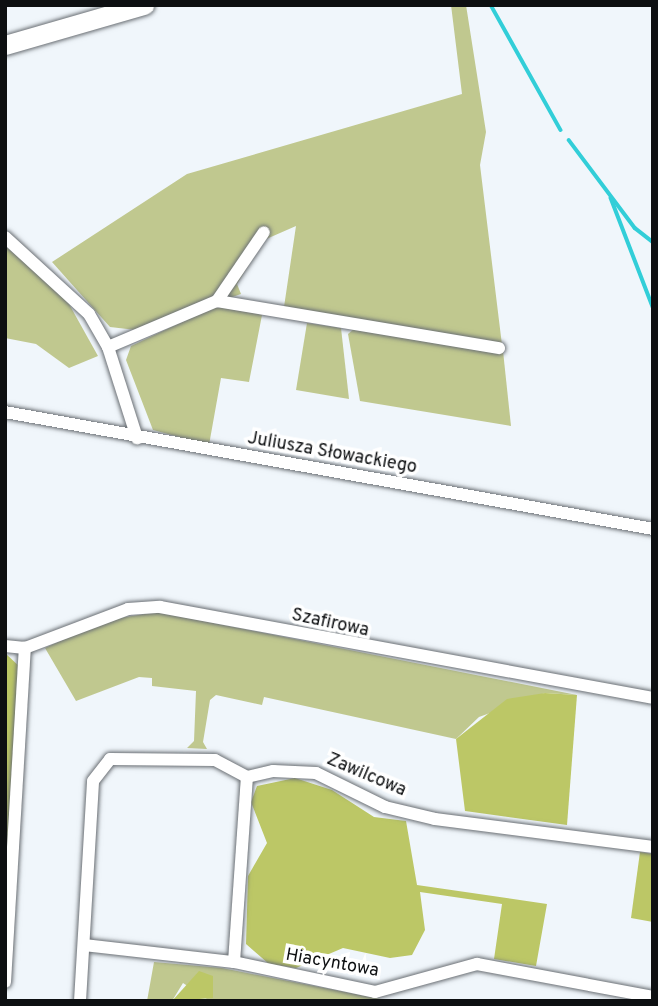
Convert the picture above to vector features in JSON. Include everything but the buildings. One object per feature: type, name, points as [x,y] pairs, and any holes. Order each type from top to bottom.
[{"type":"main road","points":[[5,44],[144,5]]},
{"type":"street","points":[[108,347],[217,300],[264,232]]},
{"type":"street","points":[[5,237],[78,300],[108,347],[137,438]]},
{"type":"street","points":[[217,300],[499,348]]},
{"type":"street","name":"Juliusza Słowackiego","points":[[5,412],[653,530]]},
{"type":"street","name":"Szafirowa","points":[[5,646],[25,648],[128,609],[160,607],[653,698]]},
{"type":"street","points":[[5,982],[25,648]]},
{"type":"street","points":[[80,1001],[93,781],[110,759],[215,760],[247,777],[234,962]]},
{"type":"street","name":"Zawilcowa","points":[[247,777],[273,771],[316,773],[385,807],[435,820],[653,847]]},
{"type":"street","name":"Hiacyntowa","points":[[84,945],[234,962],[375,992],[477,964],[653,997]]},
{"type":"green space","points":[[451,5],[466,5],[486,132],[480,165],[502,345],[284,307],[296,226],[264,240],[237,284],[241,294],[136,330],[110,327],[52,262],[187,174],[462,94]]},
{"type":"green space","points":[[5,246],[64,295],[98,356],[69,368],[36,344],[5,338]]},
{"type":"green space","points":[[235,306],[262,315],[249,382],[221,378],[209,445],[153,430],[126,360],[131,346],[212,308]]},
{"type":"green space","points":[[307,323],[341,328],[349,399],[296,390]]},
{"type":"green space","points":[[355,328],[503,351],[511,426],[360,401],[348,334]]},
{"type":"green space","points":[[158,612],[577,695],[545,693],[479,717],[456,739],[264,697],[262,705],[216,695],[210,700],[203,742],[207,749],[187,748],[194,741],[196,691],[152,686],[152,678],[139,677],[76,701],[45,648],[106,620]]},
{"type":"green space","points":[[5,653],[20,667],[5,903]]},
{"type":"green space","points":[[545,693],[577,695],[567,825],[465,811],[456,739],[507,699]]},
{"type":"green space","points":[[295,778],[332,790],[374,817],[406,821],[417,885],[547,904],[536,966],[494,959],[502,904],[420,892],[425,930],[412,955],[390,958],[343,948],[296,968],[269,964],[246,944],[248,876],[267,843],[251,802],[257,786]]},
{"type":"green space","points":[[640,852],[653,854],[653,922],[631,918]]},
{"type":"green space","points":[[154,962],[222,968],[391,1001],[210,1001],[183,983],[172,1001],[147,1001]]},
{"type":"green space","points":[[199,971],[213,976],[213,998],[172,1001]]},
{"type":"waterway","points":[[491,5],[561,130]]},
{"type":"waterway","points":[[569,140],[635,228],[653,242]]},
{"type":"waterway","points":[[611,198],[653,307]]}]
